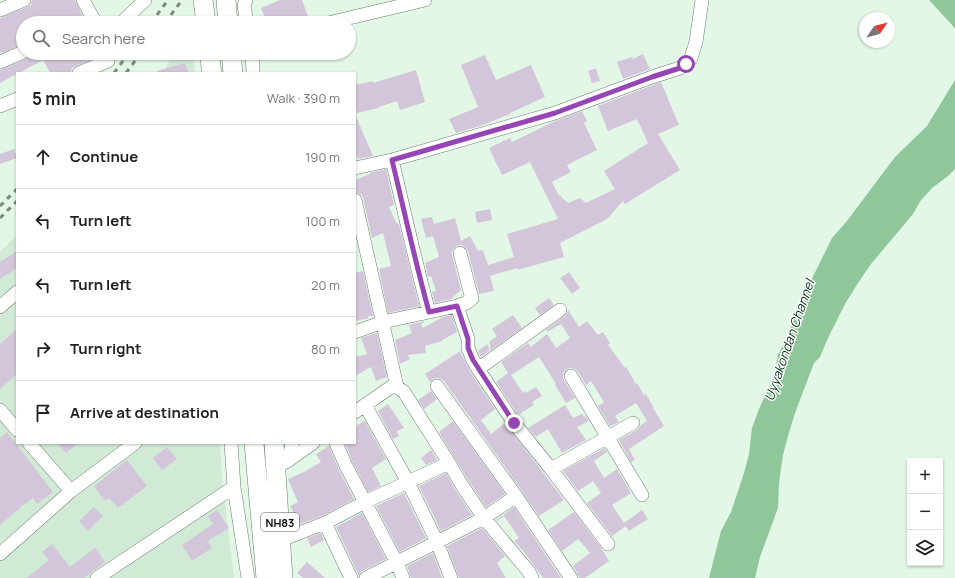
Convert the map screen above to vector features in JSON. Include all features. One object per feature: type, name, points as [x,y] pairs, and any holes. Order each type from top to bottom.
[{"type":"highway","points":[[203,0],[205,16]]},
{"type":"highway","points":[[226,0],[227,16]]},
{"type":"highway","points":[[210,60],[212,72]]},
{"type":"highway","points":[[232,60],[233,72]]},
{"type":"highway","name":"NH83","points":[[254,444],[266,578]]},
{"type":"highway","name":"NH83","points":[[274,444],[283,463],[281,540],[283,578]]},
{"type":"street","points":[[0,10],[24,0]]},
{"type":"street","points":[[83,0],[88,16]]},
{"type":"street","points":[[128,16],[145,0]]},
{"type":"street","points":[[246,0],[244,6],[246,16]]},
{"type":"street","points":[[356,16],[425,0]]},
{"type":"street","points":[[356,168],[392,160],[555,113],[680,68],[686,64],[690,58],[696,42],[702,0]]},
{"type":"street","points":[[0,62],[16,55]]},
{"type":"street","points":[[81,72],[108,60]]},
{"type":"street","points":[[252,60],[253,72]]},
{"type":"street","points":[[0,106],[16,99]]},
{"type":"street","points":[[392,160],[418,272],[429,312]]},
{"type":"street","points":[[356,204],[397,387]]},
{"type":"street","points":[[356,332],[383,322],[457,306],[472,299],[460,253]]},
{"type":"street","points":[[0,307],[16,293]]},
{"type":"street","points":[[457,306],[468,339],[468,348],[478,370],[514,423],[608,544]]},
{"type":"street","points":[[478,370],[560,310]]},
{"type":"street","points":[[571,376],[642,495]]},
{"type":"street","points":[[437,386],[516,496],[571,578]]},
{"type":"street","points":[[451,578],[437,542],[408,482],[360,408],[392,387],[397,387],[404,392],[484,518],[529,572],[532,578]]},
{"type":"street","points":[[0,411],[16,429]]},
{"type":"street","points":[[551,469],[632,423]]},
{"type":"street","points":[[30,444],[71,492]]},
{"type":"street","points":[[0,554],[71,492],[133,444]]},
{"type":"street","points":[[230,444],[234,487],[248,578]]},
{"type":"street","points":[[283,463],[292,444]]},
{"type":"street","points":[[283,463],[312,444]]},
{"type":"street","points":[[336,444],[346,466],[397,563],[403,578]]},
{"type":"street","points":[[281,540],[325,523],[449,462]]},
{"type":"street","points":[[97,578],[234,487]]},
{"type":"street","points":[[366,578],[484,518],[516,496]]},
{"type":"street","points":[[325,523],[351,578]]},
{"type":"shaded area","points":[[170,60],[194,60],[195,72],[164,72]]},
{"type":"shaded area","points":[[16,236],[16,444],[220,444],[222,478],[234,578],[0,578],[0,252]]},
{"type":"water","points":[[929,0],[955,0],[955,29],[953,26]]},
{"type":"water","name":"Uyyakondan Channel","points":[[955,80],[955,169],[932,188],[921,200],[913,214],[871,264],[845,304],[820,357],[814,363],[788,436],[783,455],[779,483],[778,508],[760,557],[755,578],[709,578],[721,531],[731,512],[744,473],[749,454],[752,428],[775,374],[778,355],[787,338],[798,307],[832,238],[847,221],[895,157],[927,126]]},
{"type":"building","points":[[32,0],[75,0],[83,16],[16,16],[16,47],[1,53],[0,18],[31,5]]},
{"type":"building","points":[[280,0],[302,0],[308,16],[264,16],[261,8]]},
{"type":"building","points":[[643,54],[650,69],[623,79],[617,62],[632,57],[633,59]]},
{"type":"building","points":[[485,55],[496,80],[531,65],[545,97],[510,114],[480,126],[456,133],[449,119],[478,107],[461,65]]},
{"type":"building","points":[[24,60],[43,60],[21,72],[16,72],[16,74],[0,83],[0,70]]},
{"type":"building","points":[[43,60],[91,60],[72,68],[71,72],[49,72]]},
{"type":"building","points":[[185,63],[188,72],[158,72]]},
{"type":"building","points":[[596,68],[600,81],[592,83],[588,71]]},
{"type":"building","points":[[416,70],[425,102],[400,110],[397,101],[379,108],[357,113],[356,85],[373,81],[373,83]]},
{"type":"building","points":[[661,82],[679,125],[658,134],[680,170],[625,204],[623,201],[607,219],[560,243],[564,257],[490,276],[494,291],[479,294],[468,251],[462,245],[458,245],[452,251],[452,255],[461,290],[451,299],[435,303],[432,292],[436,291],[431,276],[428,277],[425,263],[439,257],[433,236],[426,238],[421,219],[432,217],[434,224],[455,218],[461,241],[470,236],[478,251],[483,250],[488,265],[514,257],[507,234],[558,219],[530,162],[502,175],[489,148],[510,138],[512,142],[553,122],[582,111],[587,121],[584,123],[597,150],[567,165],[571,172],[552,182],[558,194],[568,203],[580,198],[586,203],[615,189],[604,171],[648,143],[637,119],[608,131],[598,106]]},
{"type":"building","points":[[356,116],[373,156],[358,159],[356,155]]},
{"type":"building","points":[[14,149],[16,158],[0,164],[0,154]]},
{"type":"building","points":[[386,169],[394,205],[389,207],[397,224],[399,224],[419,306],[388,313],[379,269],[391,266],[383,233],[372,238],[363,198],[361,194],[356,192],[356,180],[370,173]]},
{"type":"building","points":[[490,209],[492,220],[477,223],[475,212]]},
{"type":"building","points":[[16,252],[16,269],[0,279],[0,262]]},
{"type":"building","points":[[363,271],[373,316],[368,316],[369,318],[356,321],[356,273]]},
{"type":"building","points":[[569,272],[580,288],[572,294],[560,278]]},
{"type":"building","points":[[549,298],[554,305],[540,315],[535,308]]},
{"type":"building","points":[[568,310],[579,327],[587,321],[598,335],[603,332],[610,343],[608,345],[625,368],[626,367],[644,395],[646,394],[664,426],[629,449],[635,460],[631,462],[619,440],[637,430],[647,421],[636,403],[615,416],[619,422],[610,426],[598,406],[604,402],[591,381],[586,385],[575,369],[567,369],[564,372],[564,380],[575,398],[566,403],[539,357],[511,375],[523,393],[525,391],[526,393],[536,387],[542,396],[532,402],[534,405],[518,415],[496,382],[508,373],[501,362],[528,343],[531,347],[547,334],[556,348],[570,338],[561,324],[547,332],[546,330],[565,316]]},
{"type":"building","points":[[452,315],[457,332],[442,341],[425,346],[426,353],[408,355],[410,359],[400,364],[395,340],[412,333],[409,325],[425,321],[421,325],[423,328],[443,317]]},
{"type":"building","points":[[513,315],[522,328],[491,350],[489,342],[497,336],[492,329]]},
{"type":"building","points":[[16,330],[16,375],[0,389],[0,344]]},
{"type":"building","points":[[377,333],[387,377],[376,381],[371,367],[356,375],[356,357],[367,354],[361,338]]},
{"type":"building","points":[[487,344],[490,350],[481,357],[478,351]]},
{"type":"building","points":[[460,351],[471,373],[495,409],[481,420],[491,434],[505,423],[564,500],[539,516],[444,381],[437,378],[430,382],[425,374]]},
{"type":"building","points":[[431,391],[437,399],[424,409],[418,400]]},
{"type":"building","points":[[388,404],[404,428],[397,431],[399,436],[393,439],[378,411]]},
{"type":"building","points":[[565,405],[573,418],[582,414],[589,421],[577,427],[586,440],[562,453],[548,429],[536,437],[528,428]]},
{"type":"building","points":[[365,421],[386,459],[372,468],[381,486],[368,492],[353,463],[345,444],[356,444],[356,426]]},
{"type":"building","points":[[453,421],[505,494],[486,507],[439,432]]},
{"type":"building","points":[[7,432],[53,492],[37,504],[33,498],[0,525],[0,438]]},
{"type":"building","points":[[59,444],[78,444],[66,453]]},
{"type":"building","points":[[329,446],[354,499],[322,516],[300,524],[290,506],[298,502],[288,479],[321,462],[316,454]]},
{"type":"building","points":[[167,447],[177,459],[162,470],[153,458]]},
{"type":"building","points":[[605,448],[607,452],[594,461],[604,478],[617,469],[631,493],[612,505],[624,523],[642,510],[648,519],[629,531],[626,526],[612,536],[587,503],[601,493],[593,481],[578,491],[563,471]]},
{"type":"building","points":[[431,450],[437,460],[426,465],[421,458]]},
{"type":"building","points":[[127,460],[147,486],[118,508],[109,498],[105,501],[94,486]]},
{"type":"building","points":[[446,473],[472,515],[441,531],[419,486]]},
{"type":"building","points":[[404,493],[426,538],[400,552],[376,506]]},
{"type":"building","points":[[94,507],[103,516],[88,531],[79,521]]},
{"type":"building","points":[[514,507],[561,578],[543,578],[514,541],[519,538],[504,516],[497,521],[496,520]]},
{"type":"building","points":[[217,510],[229,528],[208,541],[212,548],[192,561],[182,545],[213,524],[208,516]]},
{"type":"building","points":[[574,512],[602,549],[609,561],[585,578],[579,578],[573,566],[590,553],[578,539],[562,551],[548,530]]},
{"type":"building","points":[[362,513],[386,559],[362,571],[359,576],[336,527]]},
{"type":"building","points":[[482,528],[505,556],[497,563],[506,578],[459,578],[447,546]]},
{"type":"building","points":[[321,533],[324,540],[311,547],[307,538]]},
{"type":"building","points":[[52,544],[70,567],[95,548],[105,562],[84,578],[27,578],[49,560],[42,552]]},
{"type":"building","points":[[433,553],[442,578],[411,578],[407,566]]},
{"type":"building","points":[[307,562],[325,578],[303,578],[297,573]]},
{"type":"railway","points":[[156,16],[168,0]]},
{"type":"railway","points":[[170,16],[182,0]]},
{"type":"railway","points":[[115,72],[124,60]]},
{"type":"railway","points":[[127,72],[136,60]]},
{"type":"railway","points":[[0,206],[16,190]]},
{"type":"railway","points":[[0,218],[16,202]]},
{"type":"route","points":[[514,423],[478,370],[473,360],[468,348],[468,339],[457,306],[429,312],[418,272],[392,160],[555,113],[680,68],[686,64]]}]
